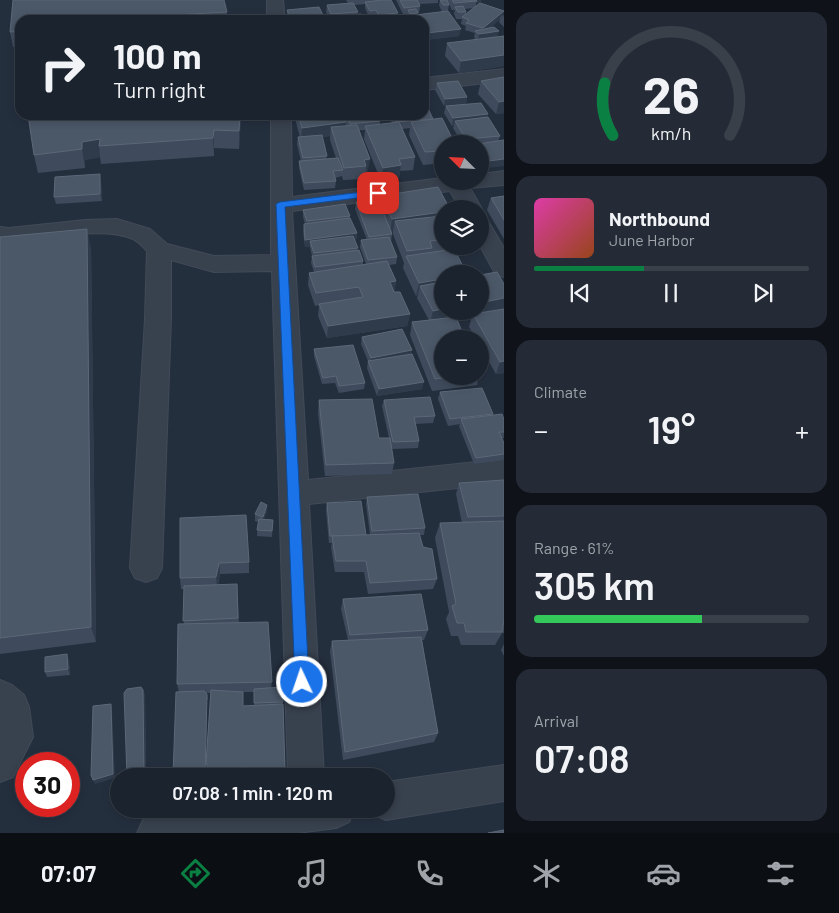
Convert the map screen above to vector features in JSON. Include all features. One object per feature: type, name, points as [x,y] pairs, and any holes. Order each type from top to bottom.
[{"type":"street","points":[[275,0],[276,15]]},
{"type":"street","points":[[429,83],[504,75]]},
{"type":"street","points":[[281,120],[280,204],[306,768]]},
{"type":"street","points":[[489,180],[504,178]]},
{"type":"street","points":[[280,204],[434,186]]},
{"type":"street","points":[[0,234],[9,236],[85,227],[117,226],[142,234],[159,250],[214,264],[283,263]]},
{"type":"street","points":[[489,242],[504,269]]},
{"type":"street","points":[[146,568],[158,319],[159,250]]},
{"type":"street","points":[[293,494],[504,472]]},
{"type":"street","points":[[0,697],[12,707],[15,737],[0,764]]},
{"type":"street","points":[[395,800],[504,783]]},
{"type":"street","points":[[156,833],[297,818]]},
{"type":"building","points":[[13,0],[224,0],[227,12],[173,15],[15,15],[15,32],[10,32]]},
{"type":"building","points":[[391,0],[398,13],[379,15],[376,10],[370,11],[365,2]]},
{"type":"building","points":[[400,0],[417,0],[420,6],[404,8]]},
{"type":"building","points":[[440,0],[447,0],[449,5],[443,5]]},
{"type":"building","points":[[452,0],[476,0],[477,1],[454,3]]},
{"type":"building","points":[[353,3],[358,12],[331,14],[327,5]]},
{"type":"building","points":[[480,3],[504,11],[483,28],[466,23],[469,20],[462,17]]},
{"type":"building","points":[[463,6],[466,12],[458,12],[455,7]]},
{"type":"building","points":[[319,7],[323,15],[289,15],[287,10]]},
{"type":"building","points":[[416,9],[418,13],[410,14],[408,10]]},
{"type":"building","points":[[448,11],[461,29],[429,33],[429,15],[415,15]]},
{"type":"building","points":[[494,27],[499,31],[479,34],[475,31]]},
{"type":"building","points":[[504,36],[504,55],[461,61],[447,43]]},
{"type":"building","points":[[504,77],[504,101],[499,102],[481,81]]},
{"type":"building","points":[[458,81],[467,97],[445,99],[437,83]]},
{"type":"building","points":[[481,103],[488,114],[453,118],[446,106]]},
{"type":"building","points":[[429,110],[433,119],[429,119]]},
{"type":"building","points":[[488,117],[500,136],[464,135],[455,121]]},
{"type":"building","points":[[442,118],[450,135],[434,135],[434,151],[425,152],[411,122]]},
{"type":"building","points":[[29,120],[240,120],[239,131],[214,130],[213,138],[99,146],[100,139],[82,142],[82,149],[34,155]]},
{"type":"building","points":[[300,120],[345,120],[346,122],[302,128]]},
{"type":"building","points":[[348,120],[380,121],[350,124]]},
{"type":"building","points":[[395,120],[421,120],[396,122]]},
{"type":"building","points":[[399,122],[415,157],[399,159],[401,165],[383,168],[365,126]]},
{"type":"building","points":[[357,125],[370,159],[364,160],[366,166],[344,168],[331,127]]},
{"type":"building","points":[[322,135],[327,156],[303,158],[298,137]]},
{"type":"building","points":[[504,140],[504,159],[489,161],[489,142]]},
{"type":"building","points":[[338,158],[343,170],[333,171],[336,181],[304,183],[299,161]]},
{"type":"building","points":[[100,174],[100,194],[54,197],[55,177]]},
{"type":"building","points":[[434,188],[434,190],[440,190],[445,200],[434,200],[434,213],[392,219],[380,196]]},
{"type":"building","points":[[504,196],[504,220],[491,198]]},
{"type":"building","points":[[378,200],[392,234],[369,237],[356,202]]},
{"type":"building","points":[[345,204],[350,216],[307,221],[303,210]]},
{"type":"building","points":[[434,217],[434,241],[430,241],[432,248],[407,251],[395,221]]},
{"type":"building","points":[[350,218],[357,233],[305,240],[304,224]]},
{"type":"building","points":[[87,229],[91,627],[0,638],[0,237]]},
{"type":"building","points":[[353,236],[358,248],[314,253],[310,241]]},
{"type":"building","points":[[389,237],[397,257],[368,260],[361,240]]},
{"type":"building","points":[[359,250],[363,261],[315,267],[312,256]]},
{"type":"building","points":[[434,252],[434,255],[457,255],[462,265],[434,265],[434,280],[419,283],[406,256]]},
{"type":"building","points":[[387,261],[396,281],[390,282],[394,292],[400,292],[410,314],[328,326],[319,304],[363,297],[359,287],[316,293],[309,273]]},
{"type":"building","points":[[497,272],[504,284],[504,298],[489,301],[489,273]]},
{"type":"building","points":[[434,283],[434,311],[433,311],[420,286]]},
{"type":"building","points":[[504,309],[504,361],[500,362],[489,342],[489,330],[482,330],[476,320],[489,320],[489,311]]},
{"type":"building","points":[[434,320],[457,320],[461,330],[434,330],[434,377],[412,322]]},
{"type":"building","points":[[402,329],[412,350],[371,358],[362,337]]},
{"type":"building","points":[[353,345],[365,383],[339,386],[336,376],[323,378],[314,349]]},
{"type":"building","points":[[412,354],[424,382],[379,389],[368,361]]},
{"type":"building","points":[[482,388],[493,414],[450,419],[440,392]]},
{"type":"building","points":[[430,397],[435,416],[414,417],[419,441],[393,442],[384,400]]},
{"type":"building","points":[[372,399],[379,438],[390,438],[394,463],[326,465],[319,400]]},
{"type":"building","points":[[502,414],[504,432],[499,432],[504,443],[504,454],[476,458],[461,419]]},
{"type":"building","points":[[504,480],[504,516],[468,517],[459,483]]},
{"type":"building","points":[[418,494],[425,528],[372,531],[367,497]]},
{"type":"building","points":[[361,501],[366,535],[330,536],[327,503]]},
{"type":"building","points":[[261,502],[267,505],[263,517],[255,514]]},
{"type":"building","points":[[246,515],[249,562],[219,563],[216,577],[180,578],[180,518]]},
{"type":"building","points":[[259,519],[273,520],[272,531],[257,530]]},
{"type":"building","points":[[504,521],[504,620],[502,632],[466,632],[464,623],[457,623],[452,606],[456,604],[440,523]]},
{"type":"building","points":[[419,533],[423,547],[432,549],[437,579],[370,583],[366,561],[336,561],[332,536]]},
{"type":"building","points":[[237,584],[238,618],[183,621],[184,586]]},
{"type":"building","points":[[421,594],[428,630],[350,635],[343,599]]},
{"type":"building","points":[[268,622],[272,682],[177,684],[178,624]]},
{"type":"building","points":[[421,637],[438,733],[345,752],[332,641]]},
{"type":"building","points":[[67,654],[68,669],[45,672],[45,657]]},
{"type":"building","points":[[141,687],[143,690],[144,768],[127,768],[124,693],[127,689]]},
{"type":"building","points":[[282,687],[283,702],[254,703],[254,689]]},
{"type":"building","points":[[211,690],[243,692],[243,706],[283,704],[285,768],[208,768],[206,763]]},
{"type":"building","points":[[204,691],[207,694],[205,768],[173,768],[176,692]]},
{"type":"building","points":[[111,704],[113,768],[110,768],[110,775],[93,780],[91,775],[93,706]]},
{"type":"building","points":[[504,830],[504,833],[488,833]]},
{"type":"route","points":[[302,682],[280,204],[378,193]]}]
